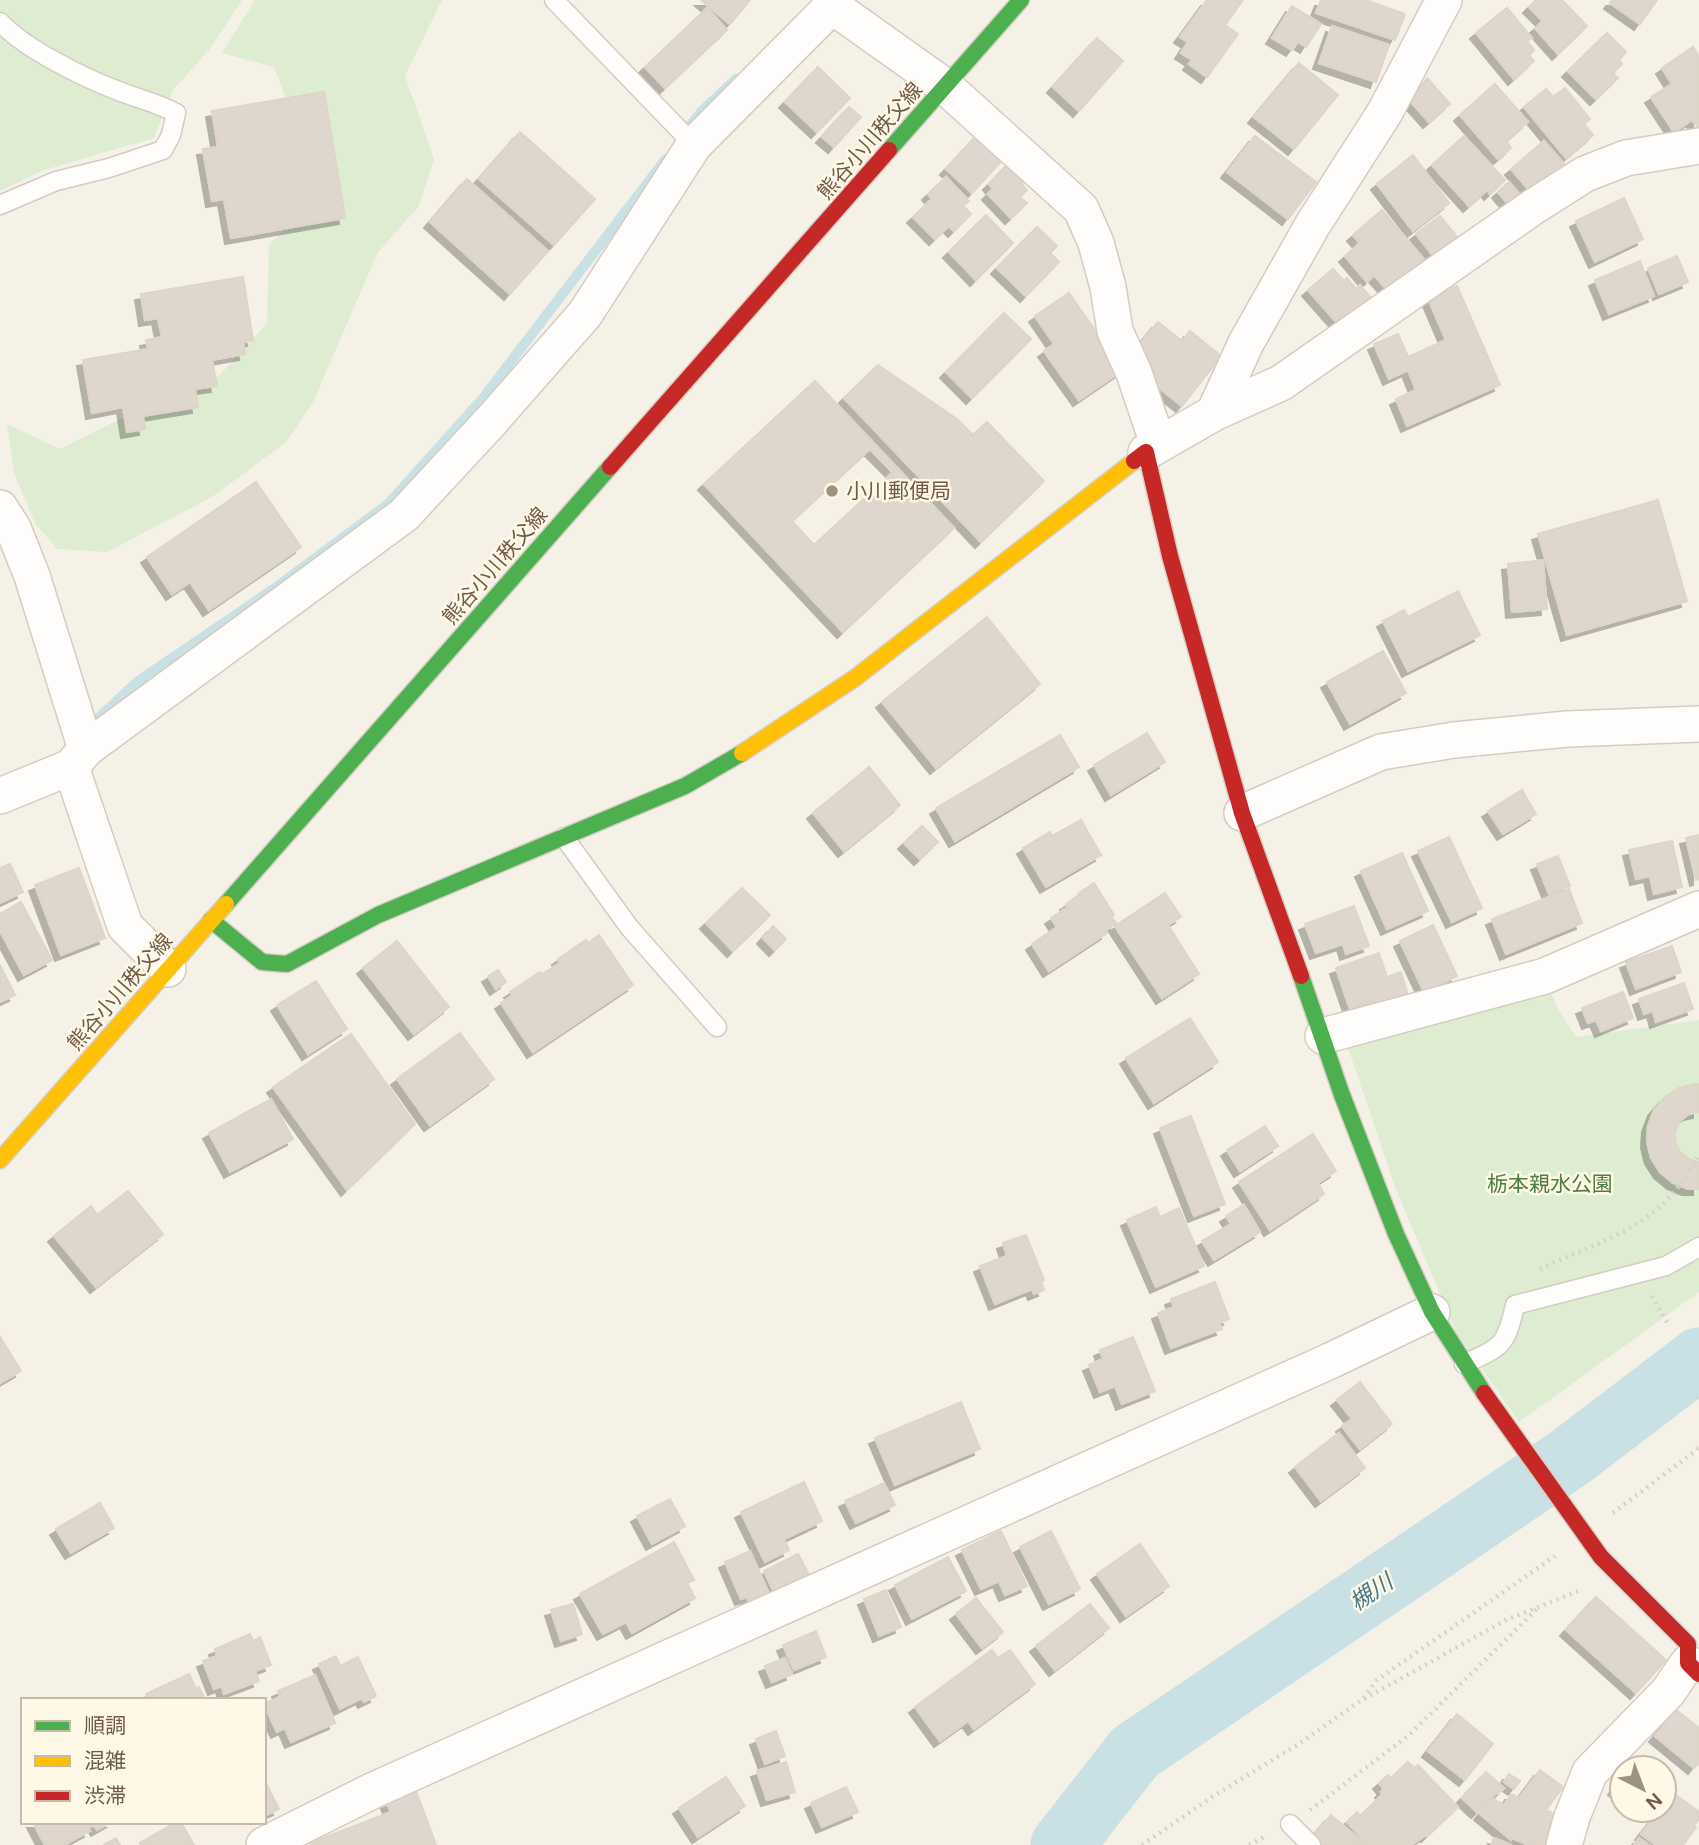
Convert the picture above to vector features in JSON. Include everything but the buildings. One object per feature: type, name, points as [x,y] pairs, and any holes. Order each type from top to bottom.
[{"type":"street","name":"熊谷小川秩父線","points":[[0,1160],[1021,0]]},
{"type":"street","points":[[1214,413],[1246,344],[1312,226],[1385,112],[1444,0]]},
{"type":"street","points":[[0,796],[78,758],[404,515],[585,314],[694,145],[834,3],[946,88],[1081,209],[1096,243],[1108,287],[1115,331],[1134,373],[1152,448],[1170,556],[1242,813],[1342,1095],[1396,1234],[1432,1312],[1464,1364],[1601,1557],[1694,1651],[1668,1692],[1590,1772],[1564,1845]]},
{"type":"street","points":[[211,920],[262,962],[287,964],[378,915],[685,786],[814,708],[1152,448],[1214,413],[1281,383],[1533,207],[1585,174],[1626,158],[1699,146]]},
{"type":"street","points":[[0,508],[13,528],[32,576],[78,758],[125,926],[168,969]]},
{"type":"street","points":[[1242,813],[1381,752],[1454,740],[1567,729],[1699,724]]},
{"type":"street","points":[[1323,1036],[1545,976],[1699,909]]},
{"type":"street","points":[[274,1843],[374,1790],[1330,1361],[1432,1312]]},
{"type":"lane","points":[[554,0],[694,145]]},
{"type":"lane","points":[[0,22],[8,31],[45,55],[114,90],[176,113],[171,135],[163,150],[109,168],[56,181],[0,205]]},
{"type":"lane","points":[[564,838],[629,927],[717,1027]]},
{"type":"lane","points":[[1464,1364],[1498,1349],[1509,1331],[1515,1305],[1666,1266],[1699,1247]]},
{"type":"lane","points":[[1290,1824],[1311,1845]]},
{"type":"path","points":[[1515,1305],[1508,1284],[1618,1235],[1653,1214],[1669,1199],[1699,1154]]},
{"type":"path","points":[[1605,1519],[1699,1448]]},
{"type":"path","points":[[1363,1699],[1377,1680],[1561,1551]]},
{"type":"path","points":[[1142,1845],[1363,1699],[1506,1620],[1616,1574]]},
{"type":"path","points":[[1290,1824],[1408,1736],[1540,1606]]},
{"type":"green space","points":[[0,0],[242,0],[209,50],[173,90],[154,138],[41,171],[0,191]]},
{"type":"green space","points":[[255,0],[442,0],[405,76],[434,159],[419,206],[378,252],[313,402],[287,441],[212,497],[107,552],[57,549],[35,523],[14,473],[7,424],[60,449],[165,397],[220,375],[267,323],[269,245],[295,219],[304,147],[274,67],[222,53]]},
{"type":"green space","name":"栃本親水公園","points":[[1549,988],[1558,1009],[1576,1037],[1699,1020],[1699,1292],[1519,1422],[1456,1331],[1395,1187],[1348,1048],[1359,1036]]},
{"type":"waterway","points":[[689,127],[736,79]]},
{"type":"waterway","points":[[88,728],[137,682],[275,588],[388,504],[483,398],[665,160]]},
{"type":"waterway","name":"槻川","points":[[1062,1845],[1135,1752],[1569,1458],[1699,1359]]},
{"type":"traffic: fast","points":[[889,150],[1021,0]]},
{"type":"traffic: fast","points":[[226,904],[610,467]]},
{"type":"traffic: fast","points":[[211,920],[262,962],[287,964],[378,915],[685,786],[742,753]]},
{"type":"traffic: fast","points":[[1301,976],[1342,1095],[1396,1234],[1432,1312],[1484,1393]]},
{"type":"traffic: slow","points":[[742,753],[855,678],[1134,461]]},
{"type":"traffic: slow","points":[[0,1160],[226,904]]},
{"type":"traffic: jam","points":[[610,467],[889,150]]},
{"type":"traffic: jam","points":[[1134,461],[1146,452],[1170,556],[1242,813],[1301,976]]},
{"type":"traffic: jam","points":[[1484,1393],[1601,1557]]},
{"type":"traffic: jam","points":[[1601,1557],[1688,1644],[1688,1663],[1699,1674]]},
{"type":"place","name":"小川郵便局","points":[[832,491]]}]
